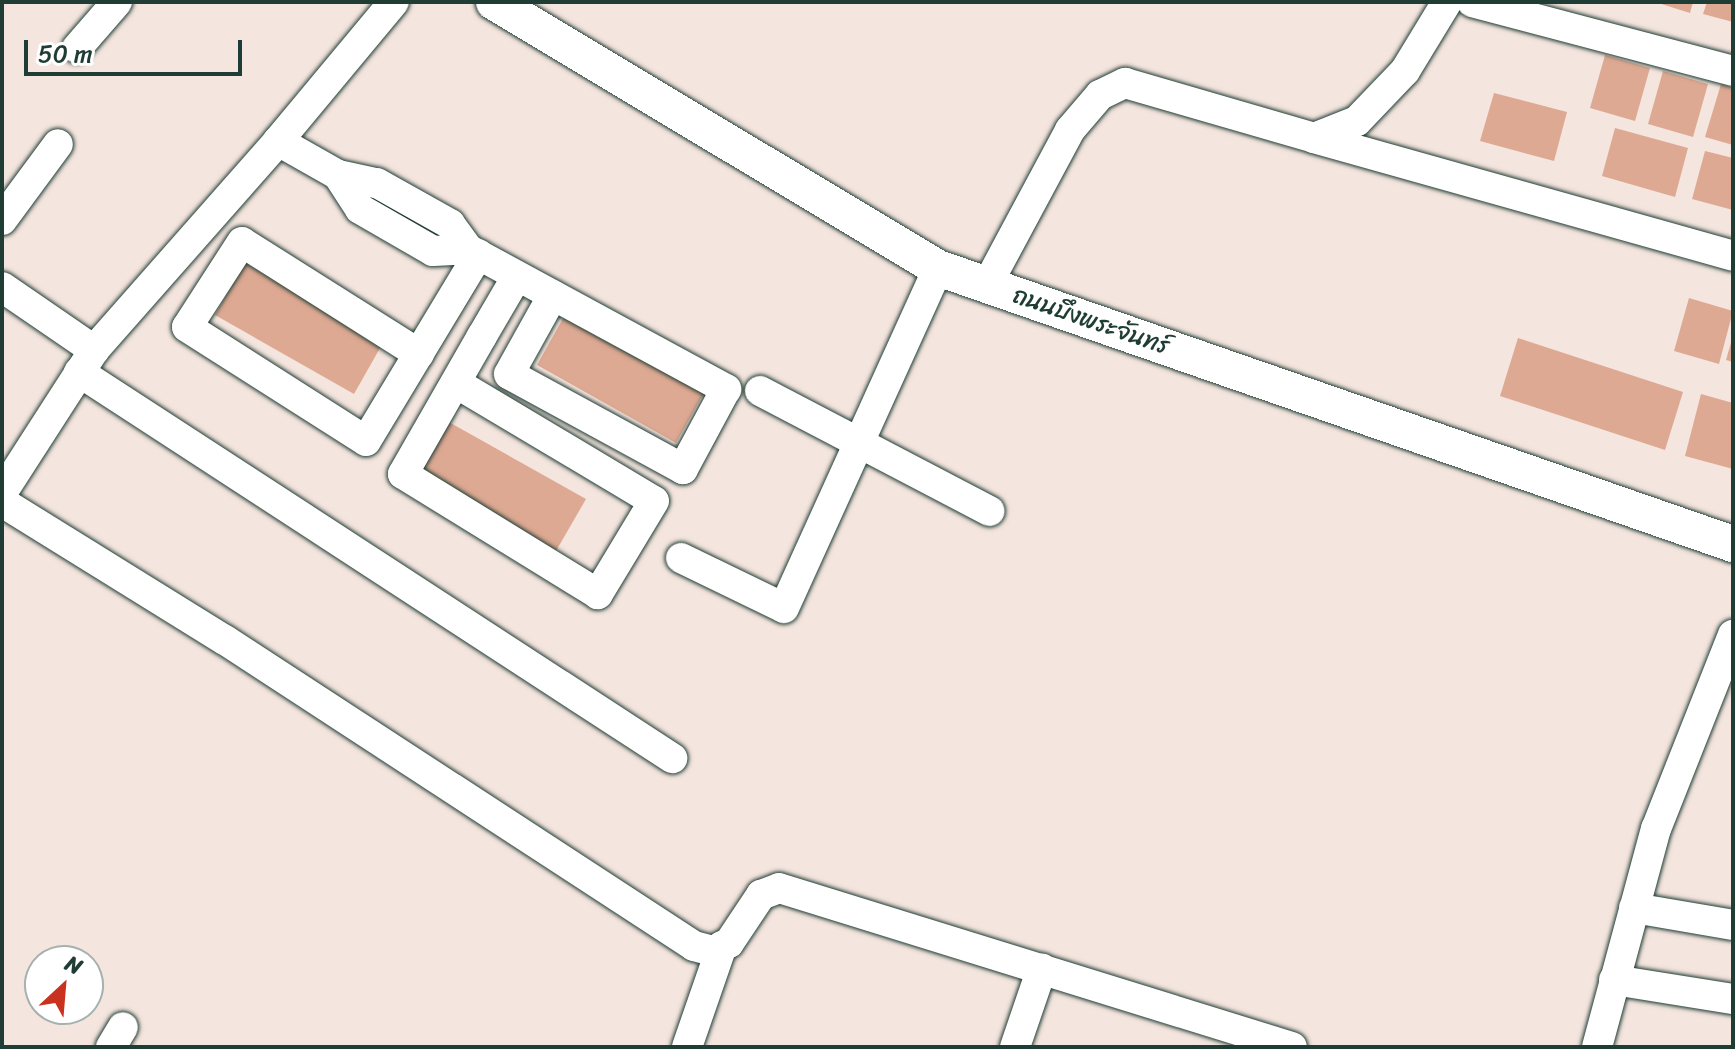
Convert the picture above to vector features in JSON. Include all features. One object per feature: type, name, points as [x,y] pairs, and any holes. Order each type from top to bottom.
[{"type":"street","points":[[77,48],[117,2]]},
{"type":"street","points":[[2,493],[86,361],[278,141],[394,2]]},
{"type":"street","name":"ถนนบึงพระจันทร์","points":[[494,2],[938,268],[1733,544]]},
{"type":"street","points":[[1314,138],[1357,121],[1405,71],[1447,2]]},
{"type":"street","points":[[1472,2],[1733,71]]},
{"type":"street","points":[[987,285],[1070,130],[1100,95],[1125,83],[1733,256]]},
{"type":"street","points":[[278,141],[338,175],[377,183],[450,224],[474,252],[726,389],[683,469],[509,374],[553,295]]},
{"type":"street","points":[[2,220],[58,144]]},
{"type":"street","points":[[419,354],[242,242],[187,327],[366,441],[444,313],[474,252]]},
{"type":"street","points":[[681,558],[784,608],[861,445],[938,268]]},
{"type":"street","points":[[456,383],[654,501],[598,594],[403,474],[517,276]]},
{"type":"street","points":[[2,287],[86,361],[672,758]]},
{"type":"street","points":[[444,313],[482,336]]},
{"type":"street","points":[[760,391],[990,511]]},
{"type":"street","points":[[2,502],[225,640],[694,946],[713,951],[729,943],[761,895],[779,888],[1042,968],[1214,1035],[1292,1047]]},
{"type":"street","points":[[1597,1047],[1656,829],[1733,635]]},
{"type":"street","points":[[1634,908],[1733,925]]},
{"type":"street","points":[[687,1047],[722,946]]},
{"type":"street","points":[[1015,1047],[1042,968]]},
{"type":"street","points":[[1614,980],[1733,999]]},
{"type":"building","points":[[1655,2],[1693,2],[1690,13]]},
{"type":"building","points":[[1707,2],[1733,2],[1733,22],[1703,14]]},
{"type":"building","points":[[1605,55],[1650,68],[1635,121],[1590,108]]},
{"type":"building","points":[[1663,71],[1708,84],[1693,137],[1648,124]]},
{"type":"building","points":[[1721,84],[1733,88],[1733,145],[1705,137]]},
{"type":"building","points":[[1494,93],[1567,112],[1554,161],[1480,141]]},
{"type":"building","points":[[1615,128],[1688,148],[1675,197],[1602,176]]},
{"type":"building","points":[[1705,151],[1733,158],[1733,210],[1692,199]]},
{"type":"building","points":[[245,263],[384,341],[354,394],[215,315]]},
{"type":"building","points":[[1689,298],[1733,311],[1719,364],[1674,351]]},
{"type":"building","points":[[566,313],[705,391],[676,443],[537,365]]},
{"type":"building","points":[[1518,338],[1683,392],[1665,450],[1500,396]]},
{"type":"building","points":[[1733,340],[1733,362],[1726,360]]},
{"type":"building","points":[[1701,394],[1733,403],[1733,469],[1685,456]]},
{"type":"building","points":[[447,421],[586,499],[556,551],[418,473]]}]
